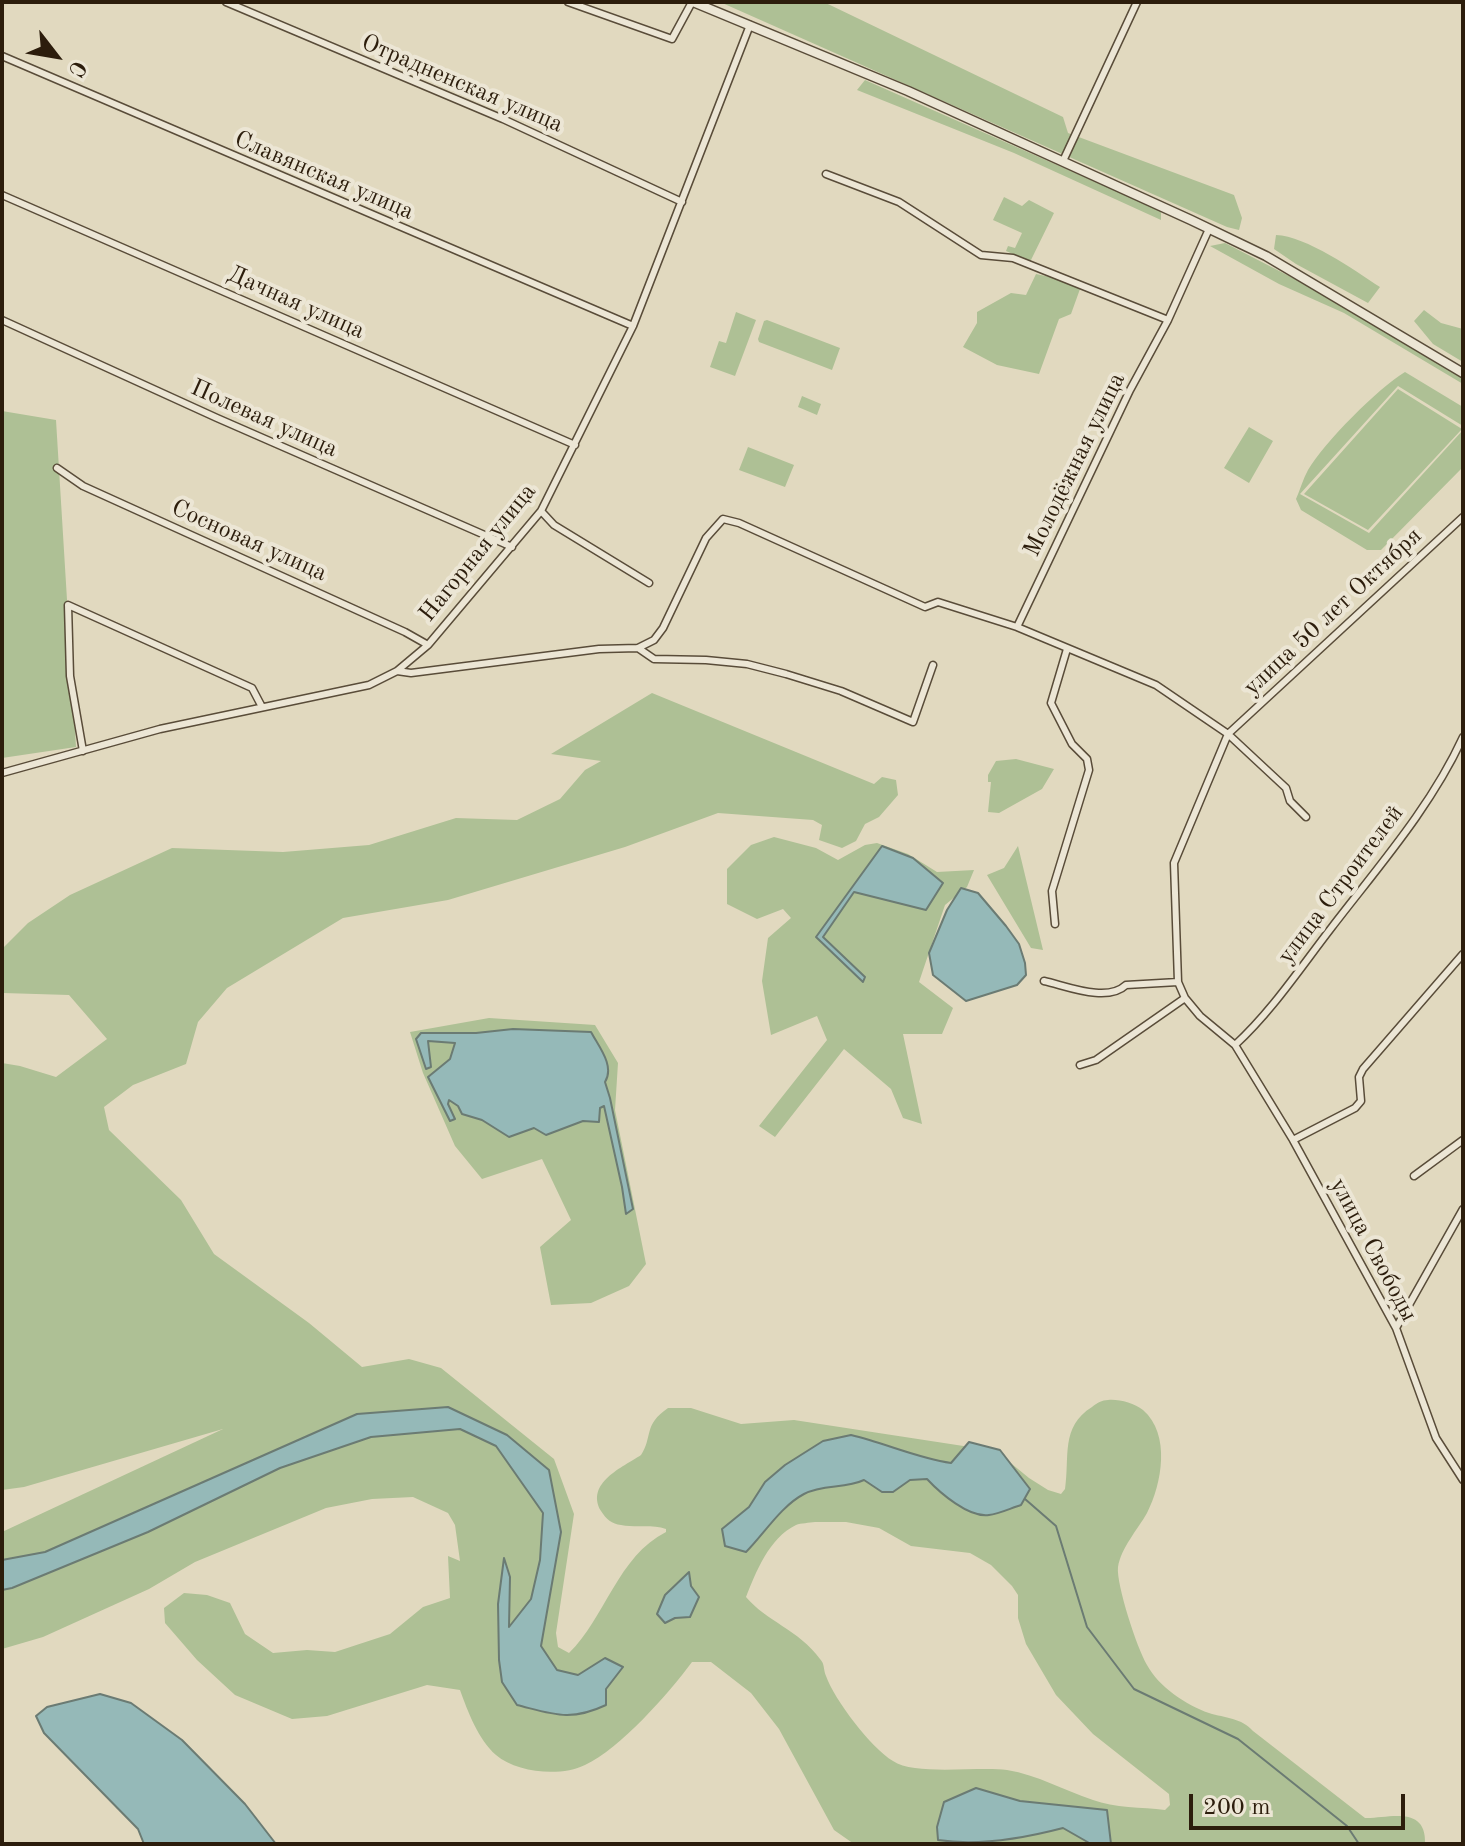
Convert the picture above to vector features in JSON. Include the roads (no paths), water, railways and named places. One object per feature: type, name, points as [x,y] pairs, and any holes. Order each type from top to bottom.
[{"type":"street","name":"Отрадненская улица","points":[[226,2],[503,119],[682,202]]},
{"type":"street","points":[[568,2],[672,39],[693,2],[750,25],[908,91],[1266,256],[1463,373]]},
{"type":"street","points":[[1063,161],[1137,2]]},
{"type":"street","name":"Нагорная улица","points":[[2,773],[160,729],[369,685],[397,671],[428,645],[541,511],[633,326],[750,25]]},
{"type":"street","name":"Славянская улица","points":[[2,56],[633,326]]},
{"type":"street","points":[[826,174],[899,202],[981,255],[1013,258],[1168,320]]},
{"type":"street","name":"Дачная улица","points":[[2,195],[575,445]]},
{"type":"street","name":"Молодёжная улица","points":[[1017,627],[1124,402],[1168,320],[1209,229]]},
{"type":"street","name":"Полевая улица","points":[[2,320],[512,547]]},
{"type":"street","name":"Сосновая улица","points":[[57,468],[83,486],[428,645]]},
{"type":"street","points":[[541,511],[554,525],[649,583]]},
{"type":"street","name":"улица 50 лет Октября","points":[[1235,1045],[1200,1016],[1185,998],[1178,982],[1174,863],[1228,734],[1463,517]]},
{"type":"street","points":[[397,671],[411,673],[599,649],[638,648],[654,640],[663,628],[706,538],[723,519],[739,523],[925,607],[938,602],[1017,627],[1156,685],[1228,734],[1286,788],[1290,801],[1306,817]]},
{"type":"street","points":[[83,751],[70,676],[68,605],[252,688],[262,707]]},
{"type":"street","points":[[638,648],[654,659],[747,664],[796,677],[841,691],[913,722],[933,665]]},
{"type":"street","points":[[1055,924],[1052,891],[1089,770],[1087,759],[1072,744],[1051,703],[1067,649]]},
{"type":"street","name":"улица Строителей","points":[[1235,1045],[1280,995],[1377,868],[1434,790],[1463,737]]},
{"type":"street","points":[[1293,1140],[1355,1108],[1361,1101],[1359,1077],[1363,1069],[1463,954]]},
{"type":"street","points":[[1044,981],[1104,993],[1118,992],[1126,985],[1178,982]]},
{"type":"street","points":[[1080,1065],[1096,1060],[1185,998]]},
{"type":"street","name":"улица Свободы","points":[[1235,1045],[1293,1140],[1396,1328],[1436,1438],[1463,1480]]},
{"type":"street","points":[[1414,1176],[1463,1140]]},
{"type":"street","points":[[1396,1328],[1463,1209]]},
{"type":"water","points":[[882,846],[913,858],[943,883],[926,910],[854,892],[823,937],[865,977],[863,982],[816,937]]},
{"type":"water","points":[[961,888],[978,893],[1006,926],[1019,944],[1026,975],[1017,985],[966,1001],[933,975],[929,953],[947,910]]},
{"type":"water","points":[[513,1029],[591,1032],[602,1050],[608,1070],[605,1082],[633,1209],[626,1214],[604,1106],[600,1108],[599,1122],[583,1121],[546,1135],[534,1128],[509,1137],[482,1120],[462,1114],[458,1106],[449,1100],[455,1119],[450,1121],[428,1077],[450,1059],[455,1043],[428,1041],[431,1067],[426,1069],[416,1039],[421,1033]]},
{"type":"water","points":[[448,1407],[507,1435],[549,1470],[561,1532],[541,1646],[557,1670],[578,1675],[605,1658],[623,1667],[606,1689],[606,1705],[572,1715],[541,1711],[517,1705],[502,1682],[498,1604],[504,1558],[510,1577],[509,1627],[531,1599],[540,1560],[543,1513],[496,1446],[460,1429],[371,1437],[280,1468],[148,1532],[2,1590],[2,1560],[45,1552],[357,1414]]},
{"type":"water","points":[[851,1435],[951,1463],[969,1442],[1000,1450],[1030,1489],[1021,1505],[981,1515],[955,1503],[927,1479],[910,1480],[893,1492],[882,1492],[864,1480],[804,1494],[780,1513],[746,1552],[725,1546],[722,1529],[749,1507],[765,1482],[823,1441]]},
{"type":"water","points":[[689,1572],[691,1586],[699,1597],[690,1617],[675,1618],[665,1623],[657,1614],[665,1595]]},
{"type":"water","points":[[100,1694],[131,1703],[182,1740],[245,1804],[276,1844],[144,1844],[138,1829],[44,1733],[36,1716],[47,1707]]},
{"type":"water","points":[[976,1788],[1020,1801],[1107,1810],[1111,1844],[1091,1844],[1063,1828],[1001,1840],[938,1840],[937,1827],[944,1802]]},
{"type":"waterway","points":[[1025,1499],[1056,1526],[1087,1627],[1134,1689],[1238,1739],[1347,1826],[1359,1844]]}]
